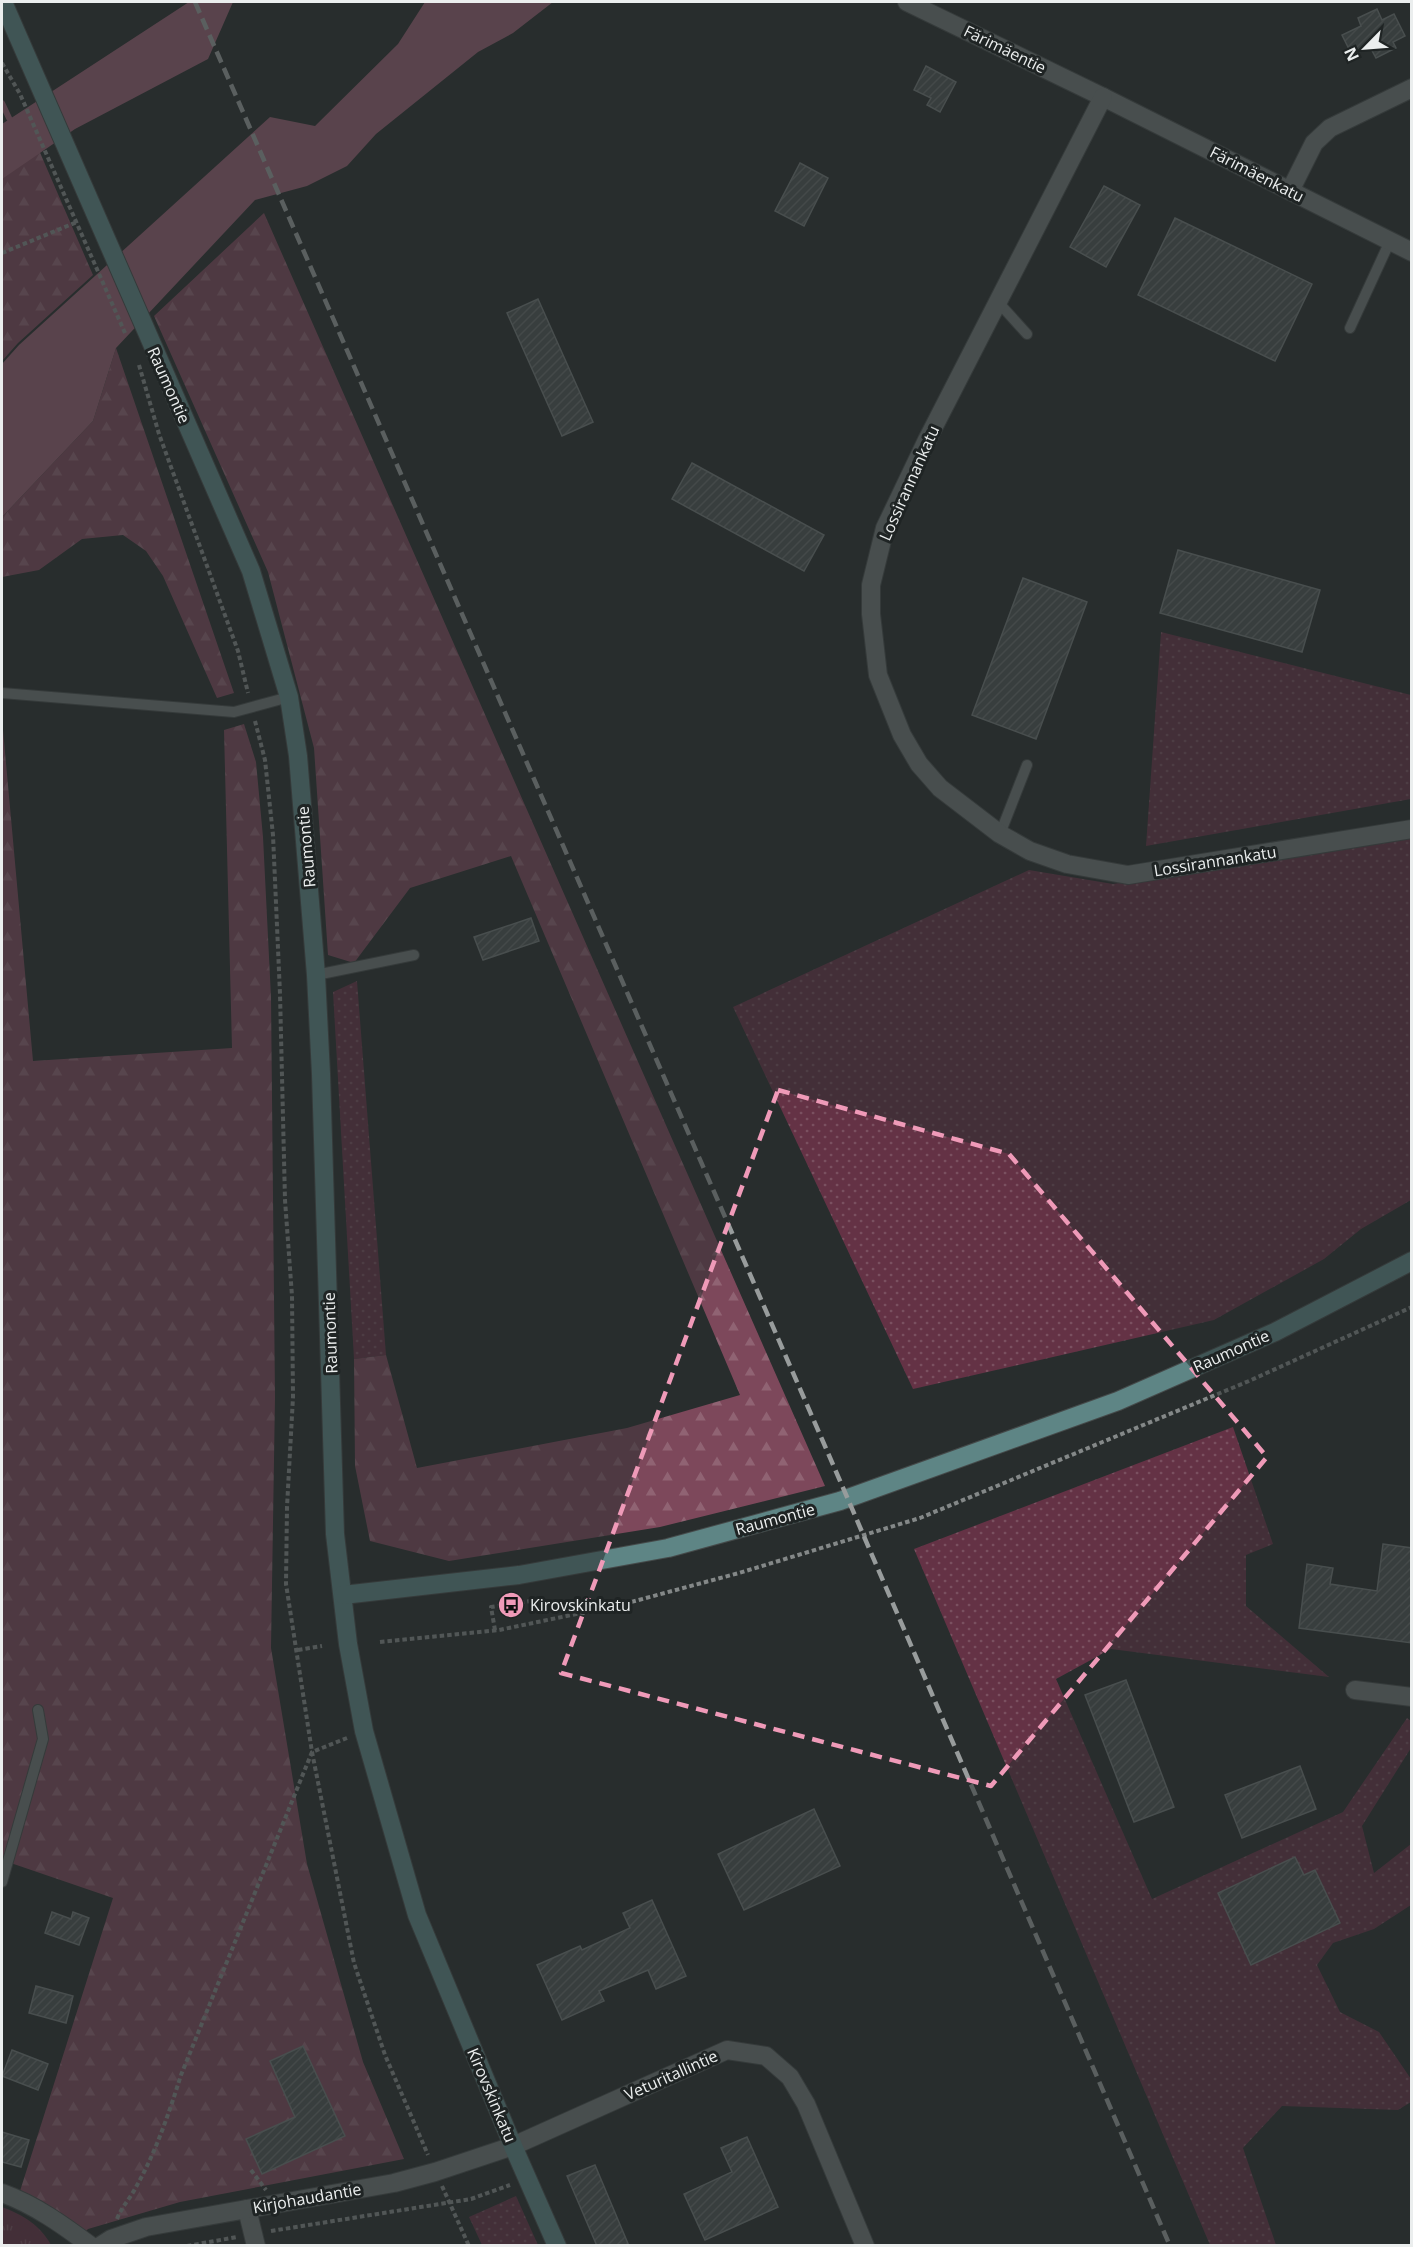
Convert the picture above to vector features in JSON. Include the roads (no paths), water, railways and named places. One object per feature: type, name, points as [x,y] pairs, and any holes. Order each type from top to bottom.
[{"type":"street","name":"Raumontie","points":[[3,2],[251,571],[289,697],[298,756],[316,975],[325,1182],[335,1534],[343,1595],[519,1575],[668,1548],[840,1501],[1118,1401],[1275,1332],[1412,1261]]},
{"type":"street","name":"Färimäentie","points":[[907,2],[1103,97]]},
{"type":"street","points":[[1290,191],[1314,143],[1330,128],[1412,88]]},
{"type":"street","name":"Färimäenkatu","points":[[1103,97],[1412,252]]},
{"type":"street","name":"Lossirannankatu","points":[[1103,97],[927,440],[885,528],[871,585],[871,614],[878,675],[902,735],[919,764],[940,788],[1000,834],[1030,851],[1067,864],[1128,875],[1412,829]]},
{"type":"street","name":"Kirovskinkatu","points":[[343,1595],[348,1644],[364,1731],[417,1915],[557,2246]]},
{"type":"street","points":[[1355,1690],[1412,1697]]},
{"type":"street","name":"Veturitallintie","points":[[513,2146],[727,2050],[766,2056],[790,2077],[806,2104],[865,2246]]},
{"type":"street","name":"Kirjohaudantie","points":[[100,2244],[146,2227],[394,2182],[435,2172],[513,2146]]},
{"type":"street","points":[[2,2193],[22,2200],[64,2226],[100,2244]]},
{"type":"street","points":[[247,2209],[254,2240]]},
{"type":"lane","points":[[1350,328],[1390,241]]},
{"type":"lane","points":[[998,302],[1027,334]]},
{"type":"lane","points":[[2,693],[234,711],[289,697]]},
{"type":"lane","points":[[1000,834],[1027,765]]},
{"type":"lane","points":[[316,975],[414,955]]},
{"type":"lane","points":[[2,1882],[43,1739],[38,1710]]},
{"type":"waterway","points":[[2,103],[9,118]]},
{"type":"railway","points":[[195,2],[828,1453],[1170,2246]]},
{"type":"place","name":"Kirovskinkatu","points":[[511,1605]]}]
